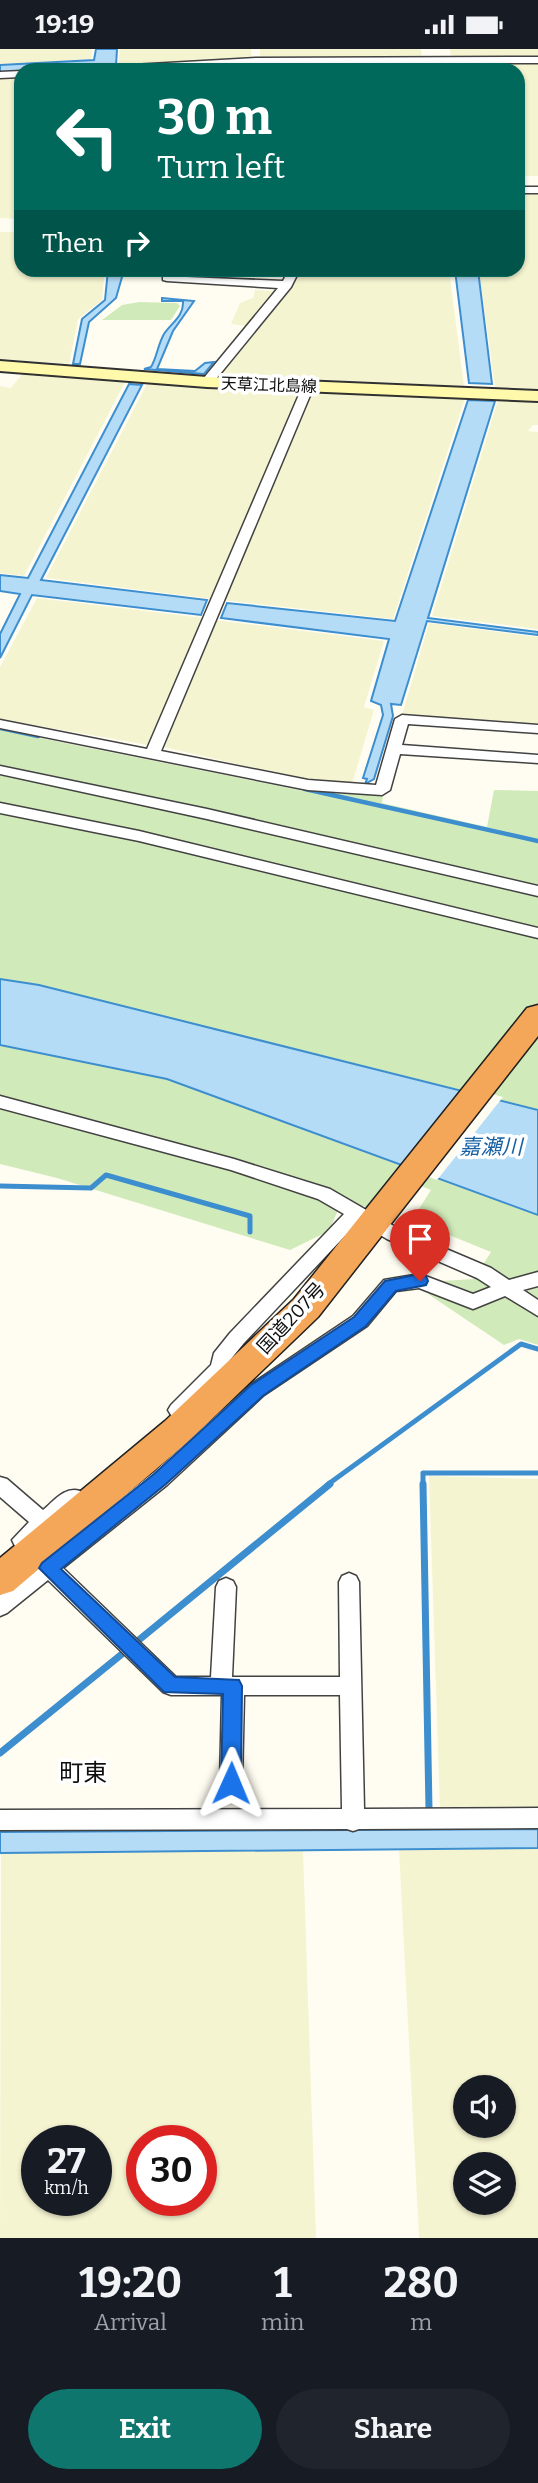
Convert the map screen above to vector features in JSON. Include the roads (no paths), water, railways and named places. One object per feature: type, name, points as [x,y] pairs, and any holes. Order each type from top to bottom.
[{"type":"highway","name":"国道207号","points":[[7,1574],[177,1431],[306,1308],[371,1215],[538,1015]]},
{"type":"street","points":[[365,63],[538,60]]},
{"type":"street","points":[[207,382],[291,277]]},
{"type":"street","points":[[167,278],[287,285]]},
{"type":"street","name":"天草江北島線","points":[[0,366],[207,382],[538,396]]},
{"type":"street","points":[[153,752],[308,386]]},
{"type":"street","points":[[0,724],[153,752],[308,785],[382,790],[402,719],[538,729]]},
{"type":"street","points":[[394,749],[538,759]]},
{"type":"street","points":[[0,771],[206,814],[538,891]]},
{"type":"street","points":[[0,808],[139,836],[538,933]]},
{"type":"street","points":[[0,1102],[234,1165],[324,1194],[484,1273],[538,1309]]},
{"type":"street","points":[[7,1574],[14,1548],[162,1425],[220,1368],[221,1358],[237,1338],[371,1215]]},
{"type":"street","points":[[0,1607],[160,1479],[257,1390],[360,1321],[391,1285],[420,1281],[473,1302],[505,1288],[538,1279]]},
{"type":"street","points":[[0,1485],[43,1522]]},
{"type":"street","points":[[49,1568],[171,1686],[351,1686]]},
{"type":"street","points":[[349,1582],[353,1821]]},
{"type":"street","points":[[226,1587],[231,1783]]},
{"type":"street","points":[[0,1820],[353,1821],[538,1818]]},
{"type":"water","points":[[96,49],[117,49],[116,63],[38,63],[94,60]]},
{"type":"water","points":[[14,64],[14,72],[0,73],[0,65]]},
{"type":"water","points":[[107,277],[122,277],[116,298],[89,322],[80,364],[73,364],[82,319],[105,300]]},
{"type":"water","points":[[456,277],[479,277],[492,384],[469,383]]},
{"type":"water","points":[[162,298],[194,301],[173,331],[157,369],[195,371],[205,363],[214,362],[204,374],[144,369],[151,367],[164,334],[183,307],[183,301],[162,301]]},
{"type":"water","points":[[129,384],[142,385],[41,580],[207,600],[201,615],[32,595],[0,658],[0,634],[20,594],[0,591],[0,575],[28,578]]},
{"type":"water","points":[[468,400],[495,401],[428,618],[538,632],[538,635],[427,621],[401,705],[391,704],[393,716],[374,779],[365,784],[367,779],[363,778],[383,715],[381,705],[371,701],[389,639],[221,618],[227,603],[395,621]]},
{"type":"water","name":"嘉瀬川","points":[[0,979],[39,985],[538,1110],[538,1215],[167,1079],[0,1045]]},
{"type":"water","points":[[538,1829],[538,1848],[0,1853],[0,1832]]},
{"type":"waterway","points":[[0,728],[38,736]]},
{"type":"waterway","points":[[305,789],[538,841]]},
{"type":"waterway","points":[[0,1186],[91,1188],[106,1175],[250,1216],[250,1232]]},
{"type":"waterway","points":[[327,1485],[521,1344],[538,1349]]},
{"type":"waterway","points":[[423,1484],[423,1473],[538,1473]]},
{"type":"waterway","points":[[140,1639],[330,1484]]},
{"type":"waterway","points":[[423,1484],[429,1809]]},
{"type":"waterway","points":[[0,1753],[122,1654]]},
{"type":"district","name":"町東","points":[[83,1773]]}]
